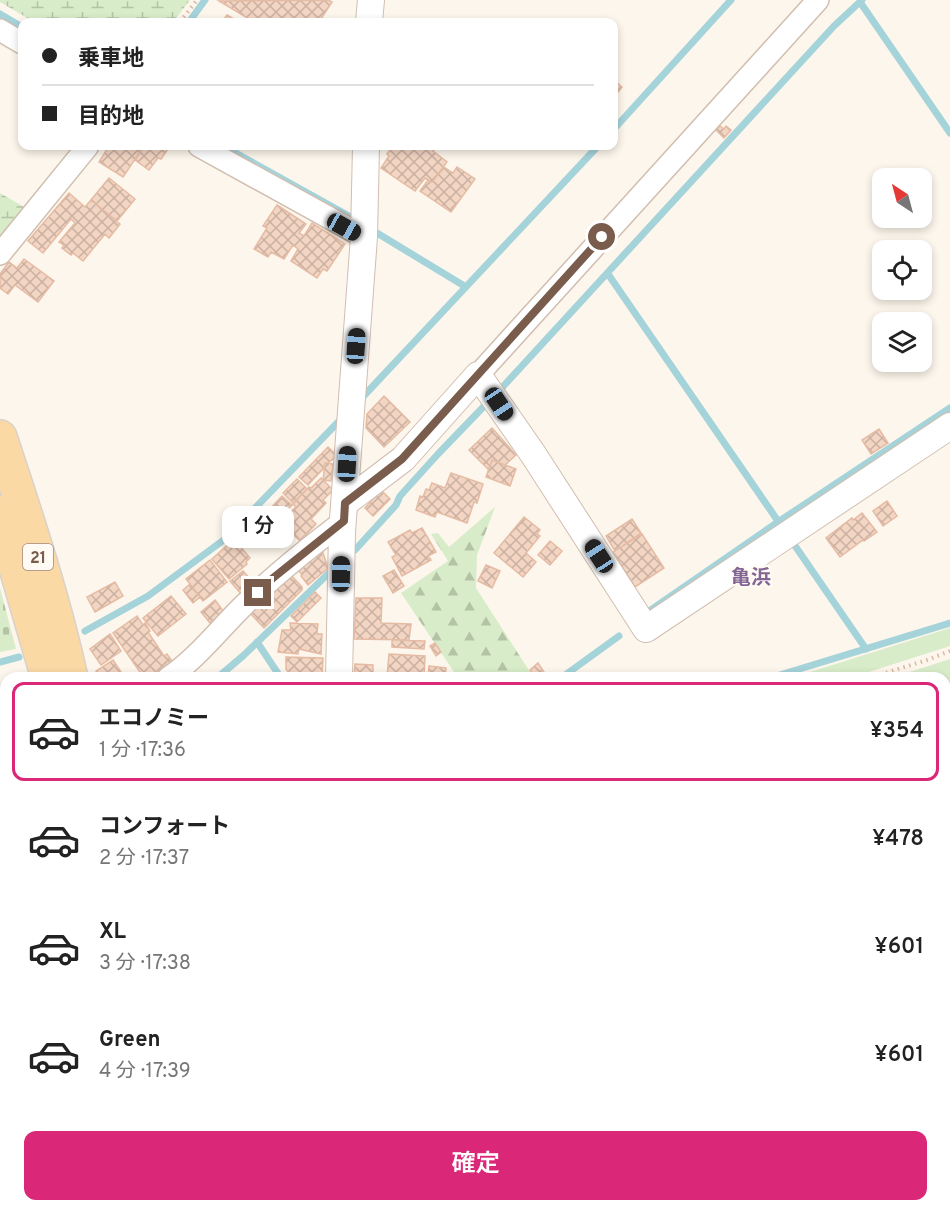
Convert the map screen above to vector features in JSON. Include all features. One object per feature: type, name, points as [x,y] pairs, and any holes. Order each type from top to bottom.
[{"type":"main road","name":"21","points":[[0,437],[26,514],[69,672]]},
{"type":"main road","name":"21","points":[[0,513],[46,672]]},
{"type":"street","points":[[369,18],[371,0]]},
{"type":"street","points":[[175,672],[402,459],[489,389],[818,0]]},
{"type":"street","points":[[0,30],[18,41]]},
{"type":"street","points":[[0,254],[85,150]]},
{"type":"street","points":[[206,150],[364,237]]},
{"type":"street","points":[[339,672],[342,532],[364,237],[366,150]]},
{"type":"street","points":[[489,389],[646,629],[950,426]]},
{"type":"path","points":[[183,18],[197,0]]},
{"type":"path","points":[[888,672],[950,651]]},
{"type":"green space","points":[[0,0],[190,0],[176,18],[27,18]]},
{"type":"green space","points":[[0,193],[24,207],[20,221],[0,241]]},
{"type":"green space","points":[[495,507],[477,555],[476,588],[530,672],[454,672],[401,593],[448,561],[431,534],[438,533],[449,547]]},
{"type":"green space","points":[[0,588],[16,649],[0,652]]},
{"type":"green space","points":[[950,628],[950,646],[869,672],[810,672]]},
{"type":"green space","points":[[950,659],[950,672],[910,672]]},
{"type":"building","points":[[328,0],[332,2],[322,18],[247,18],[219,1]]},
{"type":"building","points":[[720,126],[724,129],[726,126],[731,130],[724,138],[716,130]]},
{"type":"building","points":[[106,150],[141,150],[123,177],[99,162]]},
{"type":"building","points":[[141,150],[167,150],[149,170],[135,160]]},
{"type":"building","points":[[390,150],[434,150],[447,162],[432,182],[425,178],[415,191],[381,168],[389,156],[387,154]]},
{"type":"building","points":[[444,167],[453,173],[457,167],[475,179],[451,212],[420,191],[428,180],[432,182]]},
{"type":"building","points":[[109,178],[135,199],[117,221],[91,200]]},
{"type":"building","points":[[69,193],[85,207],[91,200],[120,224],[109,238],[105,234],[83,261],[62,248],[64,245],[59,242],[75,223],[71,219],[43,253],[28,241]]},
{"type":"building","points":[[277,205],[306,224],[299,233],[304,236],[312,223],[345,244],[327,271],[323,269],[317,278],[291,261],[298,249],[293,245],[284,259],[271,252],[268,257],[254,249],[267,228],[263,226]]},
{"type":"building","points":[[24,259],[54,281],[38,302],[15,285],[8,294],[0,288],[0,274],[9,262],[17,268]]},
{"type":"building","points":[[384,396],[410,422],[384,447],[366,428],[367,414]]},
{"type":"building","points":[[492,428],[516,455],[505,465],[492,460],[489,470],[469,450]]},
{"type":"building","points":[[879,429],[888,443],[871,454],[862,440]]},
{"type":"building","points":[[328,447],[337,456],[325,463],[324,468],[308,485],[299,477]]},
{"type":"building","points":[[492,460],[516,469],[510,486],[486,477]]},
{"type":"building","points":[[325,463],[333,464],[331,481],[323,480]]},
{"type":"building","points":[[451,473],[483,484],[467,523],[437,512],[435,517],[416,510],[420,496],[423,497],[426,489],[429,490],[432,483],[445,488]]},
{"type":"building","points":[[321,478],[333,490],[323,500],[326,503],[311,519],[316,524],[300,541],[280,522],[296,507],[293,504]]},
{"type":"building","points":[[297,479],[307,489],[293,503],[283,493]]},
{"type":"building","points":[[381,490],[390,499],[373,516],[365,508]]},
{"type":"building","points":[[282,496],[292,505],[277,520],[268,511]]},
{"type":"building","points":[[887,501],[897,516],[883,526],[873,511]]},
{"type":"building","points":[[862,513],[877,532],[840,557],[826,538]]},
{"type":"building","points":[[524,517],[540,530],[537,534],[540,536],[526,553],[536,562],[523,577],[494,553]]},
{"type":"building","points":[[632,519],[641,533],[615,551],[606,536]]},
{"type":"building","points":[[422,528],[436,552],[428,556],[431,560],[402,576],[392,557],[396,555],[388,542],[410,530],[412,533]]},
{"type":"building","points":[[642,534],[664,568],[635,587],[613,552]]},
{"type":"building","points":[[234,539],[250,558],[247,564],[229,579],[212,559]]},
{"type":"building","points":[[550,541],[562,551],[550,565],[538,555]]},
{"type":"building","points":[[322,550],[328,568],[308,585],[297,568]]},
{"type":"building","points":[[210,560],[227,582],[203,601],[186,579]]},
{"type":"building","points":[[486,565],[500,571],[492,588],[478,581]]},
{"type":"building","points":[[394,570],[404,586],[393,593],[383,576]]},
{"type":"building","points":[[243,571],[255,584],[242,595],[230,581]]},
{"type":"building","points":[[290,574],[302,590],[264,628],[250,613]]},
{"type":"building","points":[[115,582],[123,596],[95,612],[87,597]]},
{"type":"building","points":[[190,584],[200,597],[193,603],[183,590]]},
{"type":"building","points":[[315,592],[321,598],[297,622],[291,616]]},
{"type":"building","points":[[171,596],[186,614],[158,636],[143,618]]},
{"type":"building","points":[[356,598],[382,598],[381,623],[411,624],[409,640],[354,639]]},
{"type":"building","points":[[215,600],[224,612],[210,623],[201,612]]},
{"type":"building","points":[[137,616],[143,625],[145,623],[150,631],[148,632],[164,656],[167,654],[172,661],[156,672],[140,672],[113,633]]},
{"type":"building","points":[[290,623],[318,624],[317,634],[322,634],[321,654],[299,649],[298,654],[278,652],[282,630],[291,630]]},
{"type":"building","points":[[110,634],[121,651],[101,665],[90,649]]},
{"type":"building","points":[[392,640],[425,641],[424,649],[392,647]]},
{"type":"building","points":[[435,643],[441,652],[436,656],[430,646]]},
{"type":"building","points":[[389,654],[425,656],[424,672],[388,672]]},
{"type":"building","points":[[286,657],[323,658],[322,672],[288,672]]},
{"type":"building","points":[[113,660],[121,672],[96,672]]},
{"type":"building","points":[[538,663],[544,672],[532,672],[530,670]]},
{"type":"building","points":[[355,664],[373,665],[373,672],[354,672]]},
{"type":"building","points":[[429,666],[446,668],[446,672],[428,672]]},
{"type":"waterway","points":[[192,18],[205,0]]},
{"type":"waterway","points":[[618,125],[731,0]]},
{"type":"waterway","points":[[498,392],[834,26],[862,0]]},
{"type":"waterway","points":[[860,2],[950,133]]},
{"type":"waterway","points":[[0,14],[18,25]]},
{"type":"waterway","points":[[230,150],[349,216]]},
{"type":"waterway","points":[[358,402],[594,150]]},
{"type":"waterway","points":[[377,233],[466,287]]},
{"type":"waterway","points":[[608,274],[866,649]]},
{"type":"waterway","points":[[355,550],[396,505],[400,496],[490,400]]},
{"type":"waterway","points":[[648,612],[778,522],[950,408]]},
{"type":"waterway","points":[[85,631],[148,596],[225,539],[344,416]]},
{"type":"waterway","points":[[224,672],[329,573]]},
{"type":"waterway","points":[[790,672],[950,623]]},
{"type":"waterway","points":[[569,672],[619,636]]},
{"type":"waterway","points":[[257,642],[277,672]]},
{"type":"waterway","points":[[0,662],[19,657]]},
{"type":"district","name":"亀浜","points":[[751,577]]},
{"type":"route","points":[[258,593],[273,578],[344,521],[345,503],[402,459],[602,237]]}]
